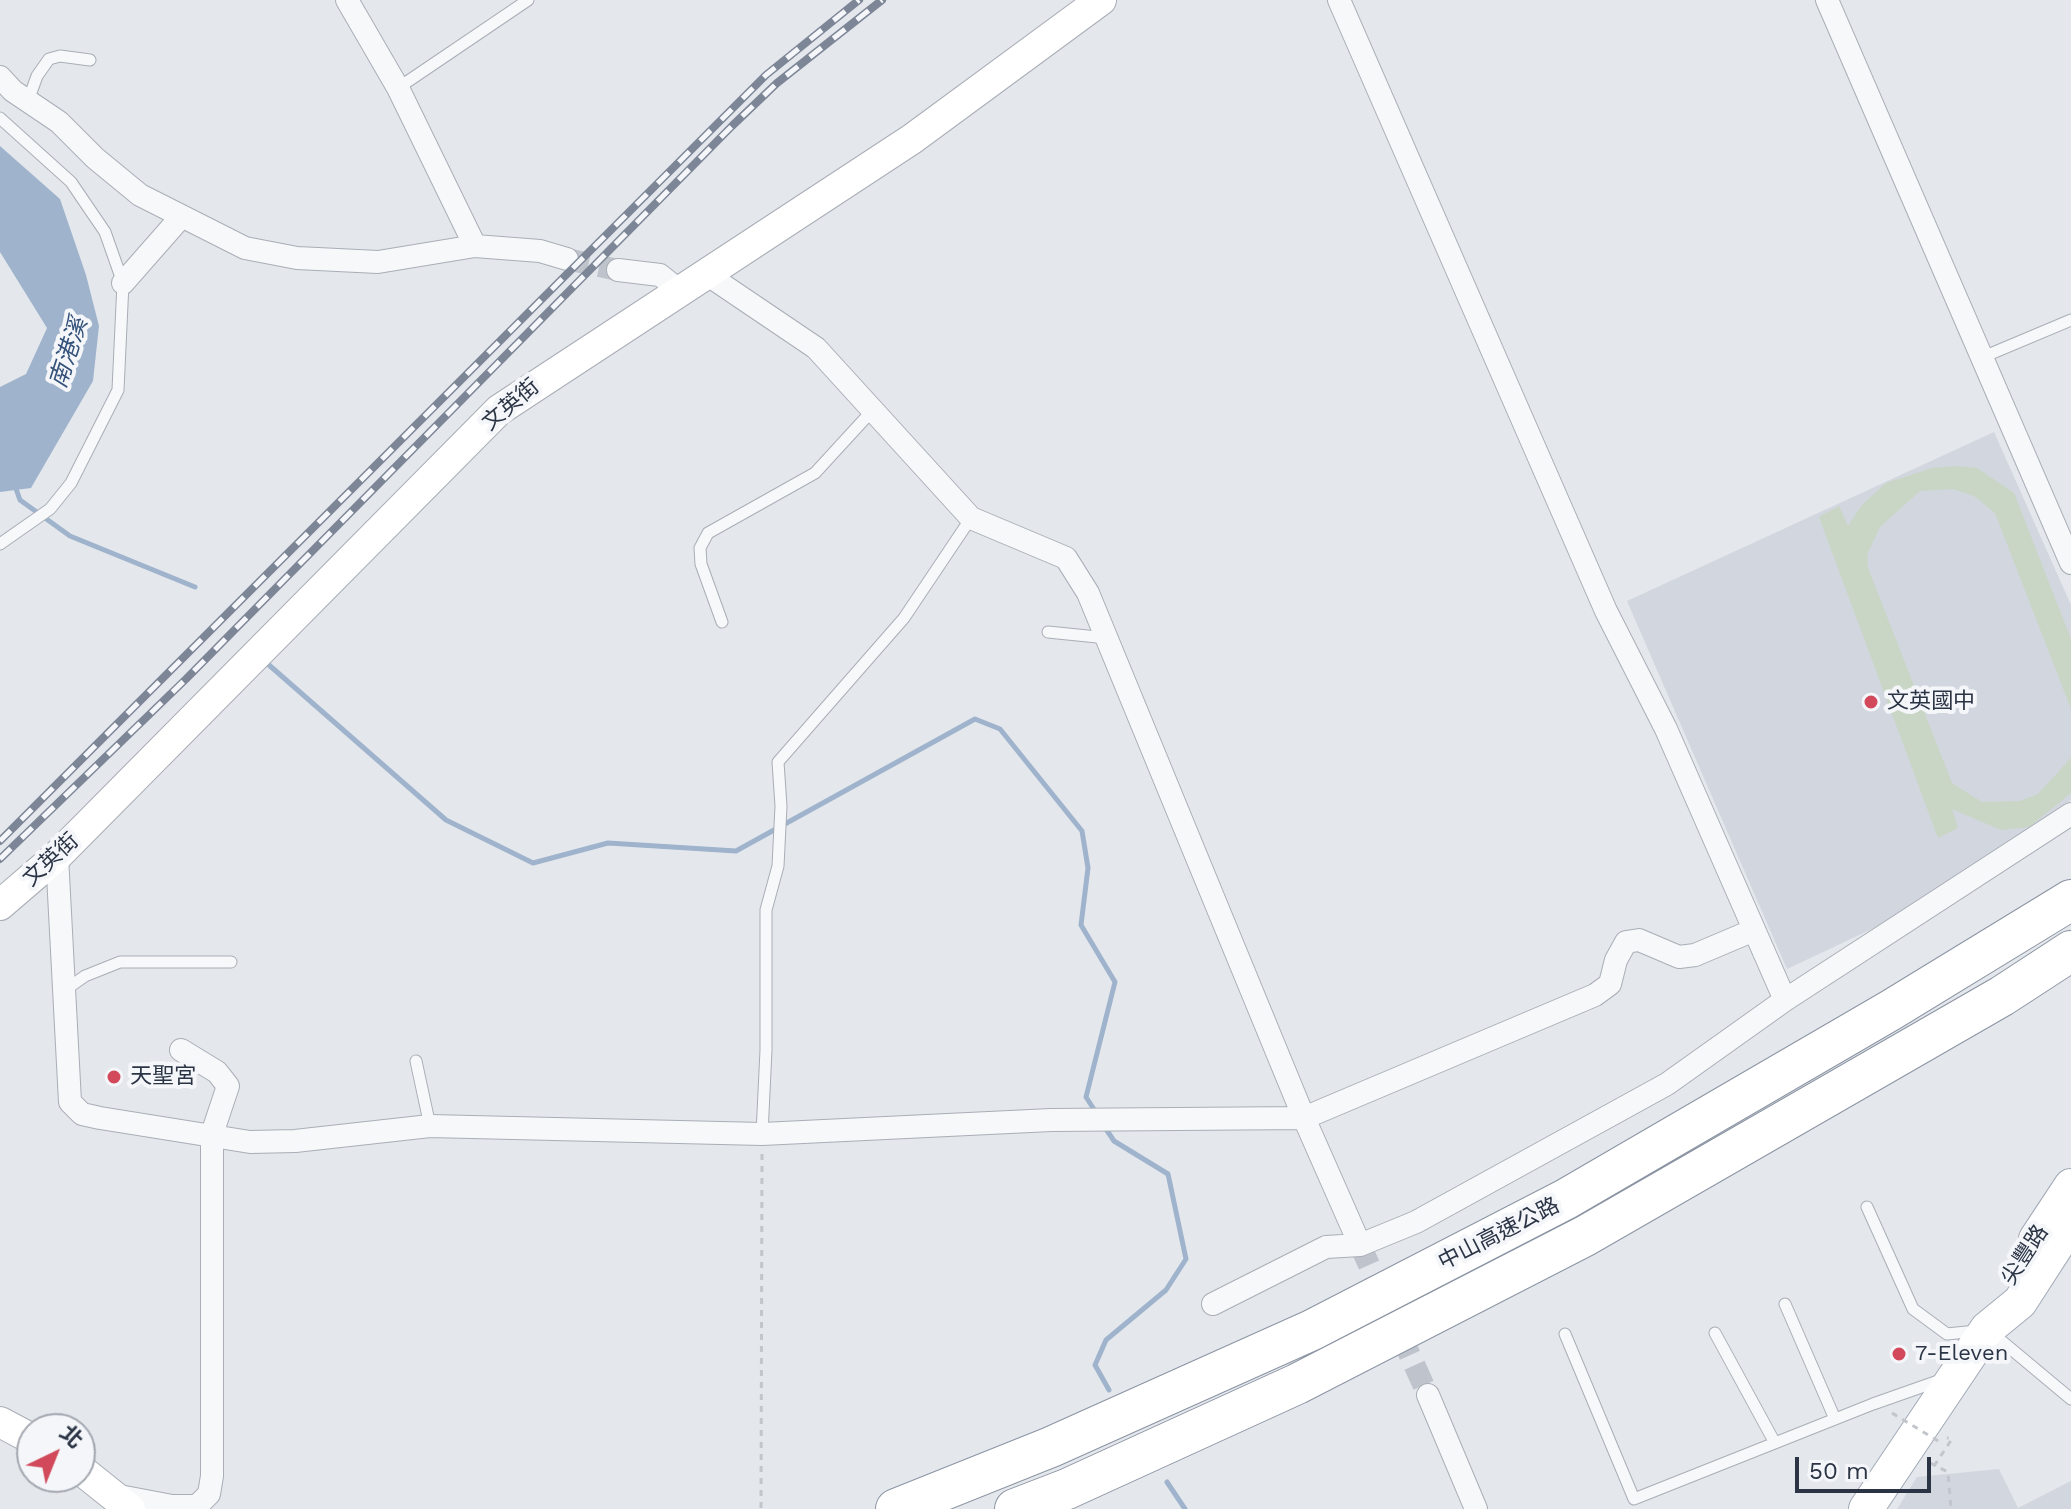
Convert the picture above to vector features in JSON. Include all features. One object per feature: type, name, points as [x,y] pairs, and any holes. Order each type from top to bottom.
[{"type":"highway","name":"中山高速公路","points":[[896,1509],[1051,1447],[1312,1330],[1566,1199],[1891,1010],[2071,900]]},
{"type":"highway","name":"中山高速公路","points":[[1015,1509],[1297,1384],[1585,1236],[1961,1019],[2071,951]]},
{"type":"main road","name":"尖豐路","points":[[1866,1509],[1919,1458],[1954,1376],[1987,1329],[2001,1292],[2071,1186]]},
{"type":"main road","name":"尖豐路","points":[[1987,1329],[2020,1302],[2071,1223]]},
{"type":"street","points":[[347,0],[398,88],[475,246]]},
{"type":"street","name":"文英街","points":[[0,905],[57,856],[499,410],[912,139],[1101,0]]},
{"type":"street","points":[[1339,0],[1606,611],[1666,729],[1785,1000]]},
{"type":"street","points":[[1827,0],[2071,563]]},
{"type":"street","points":[[0,77],[59,122],[95,158],[140,195],[245,248],[297,258],[378,262],[475,246],[540,251],[567,259]]},
{"type":"street","points":[[123,283],[181,217]]},
{"type":"street","points":[[618,270],[660,275],[680,291]]},
{"type":"street","points":[[705,273],[816,348],[871,412],[971,518],[1066,558],[1088,593],[1304,1118],[1360,1245]]},
{"type":"street","points":[[1213,1304],[1326,1247],[1345,1249],[1360,1245],[1416,1222],[1667,1084],[1785,1000],[2071,814]]},
{"type":"street","points":[[57,856],[70,1102],[82,1114],[100,1118],[250,1142],[295,1141],[430,1126],[762,1134],[1100,1119],[1304,1118],[1595,995],[1610,984],[1616,960],[1626,942],[1639,940],[1679,957],[1695,955],[1754,930]]},
{"type":"street","points":[[96,1482],[122,1502],[197,1506],[209,1494],[212,1476],[212,1134],[228,1086],[217,1072],[181,1050]]},
{"type":"street","points":[[1428,1395],[1476,1509]]},
{"type":"lane","points":[[398,88],[528,0]]},
{"type":"lane","points":[[28,101],[37,76],[49,59],[60,56],[90,60]]},
{"type":"lane","points":[[0,118],[71,182],[105,232],[123,283],[118,390],[71,483],[50,509],[20,527],[0,544]]},
{"type":"lane","points":[[1983,357],[2071,320]]},
{"type":"lane","points":[[722,622],[701,564],[700,548],[708,533],[815,473],[871,412]]},
{"type":"lane","points":[[762,1134],[766,1050],[766,910],[778,866],[781,817],[778,762],[904,618],[971,518]]},
{"type":"lane","points":[[1048,632],[1107,638]]},
{"type":"lane","points":[[65,990],[85,976],[120,962],[231,962]]},
{"type":"lane","points":[[416,1061],[430,1126]]},
{"type":"lane","points":[[1867,1207],[1913,1309],[1947,1334],[1987,1329],[2071,1399]]},
{"type":"lane","points":[[1785,1304],[1835,1419]]},
{"type":"lane","points":[[1715,1333],[1775,1443]]},
{"type":"lane","points":[[1565,1334],[1634,1499],[1835,1419],[1954,1376]]},
{"type":"path","points":[[761,1508],[762,1134]]},
{"type":"path","points":[[1892,1413],[1943,1444],[1948,1436],[1952,1439],[1919,1458]]},
{"type":"path","points":[[1919,1458],[1948,1472],[1951,1509]]},
{"type":"shaded area","name":"文英國中","points":[[1994,432],[2071,605],[2071,800],[1891,920],[1787,969],[1627,601]]},
{"type":"shaded area","points":[[1999,1469],[2018,1508],[2071,1481],[2071,1509],[1897,1509],[1917,1477]]},
{"type":"green space","points":[[1932,468],[1977,468],[2014,493],[2071,639],[2071,709],[1995,513],[1974,496],[1953,489],[1920,491],[1880,527],[1867,555],[1868,568],[1952,783],[1982,802],[2020,801],[2038,794],[2071,758],[2071,793],[2029,827],[2001,830],[1952,809],[1958,828],[1938,838],[1819,517],[1839,506],[1848,526],[1862,505],[1886,483]]},
{"type":"water","name":"南港溪","points":[[0,146],[60,199],[86,275],[99,326],[93,381],[31,488],[0,492],[0,387],[26,374],[47,328],[0,252]]},
{"type":"waterway","points":[[15,486],[20,500],[70,536],[195,587]]},
{"type":"waterway","points":[[269,665],[446,820],[533,863],[608,843],[736,851],[975,719],[1000,729],[1082,831],[1088,868],[1081,925],[1115,982],[1086,1097],[1097,1114]]},
{"type":"waterway","points":[[1104,1126],[1114,1141],[1168,1174],[1186,1259],[1166,1290],[1106,1340],[1095,1365],[1109,1390]]},
{"type":"waterway","points":[[1167,1482],[1185,1509]]},
{"type":"tunnel","points":[[567,259],[618,270]]},
{"type":"tunnel","points":[[1360,1245],[1428,1395]]},
{"type":"railway","points":[[0,841],[766,75],[859,0]]},
{"type":"railway","points":[[0,859],[186,679],[732,126],[777,83],[882,0]]},
{"type":"place","name":"文英國中","points":[[1871,702]]},
{"type":"place","name":"天聖宮","points":[[114,1077]]},
{"type":"place","name":"7-Eleven","points":[[1899,1354]]}]
